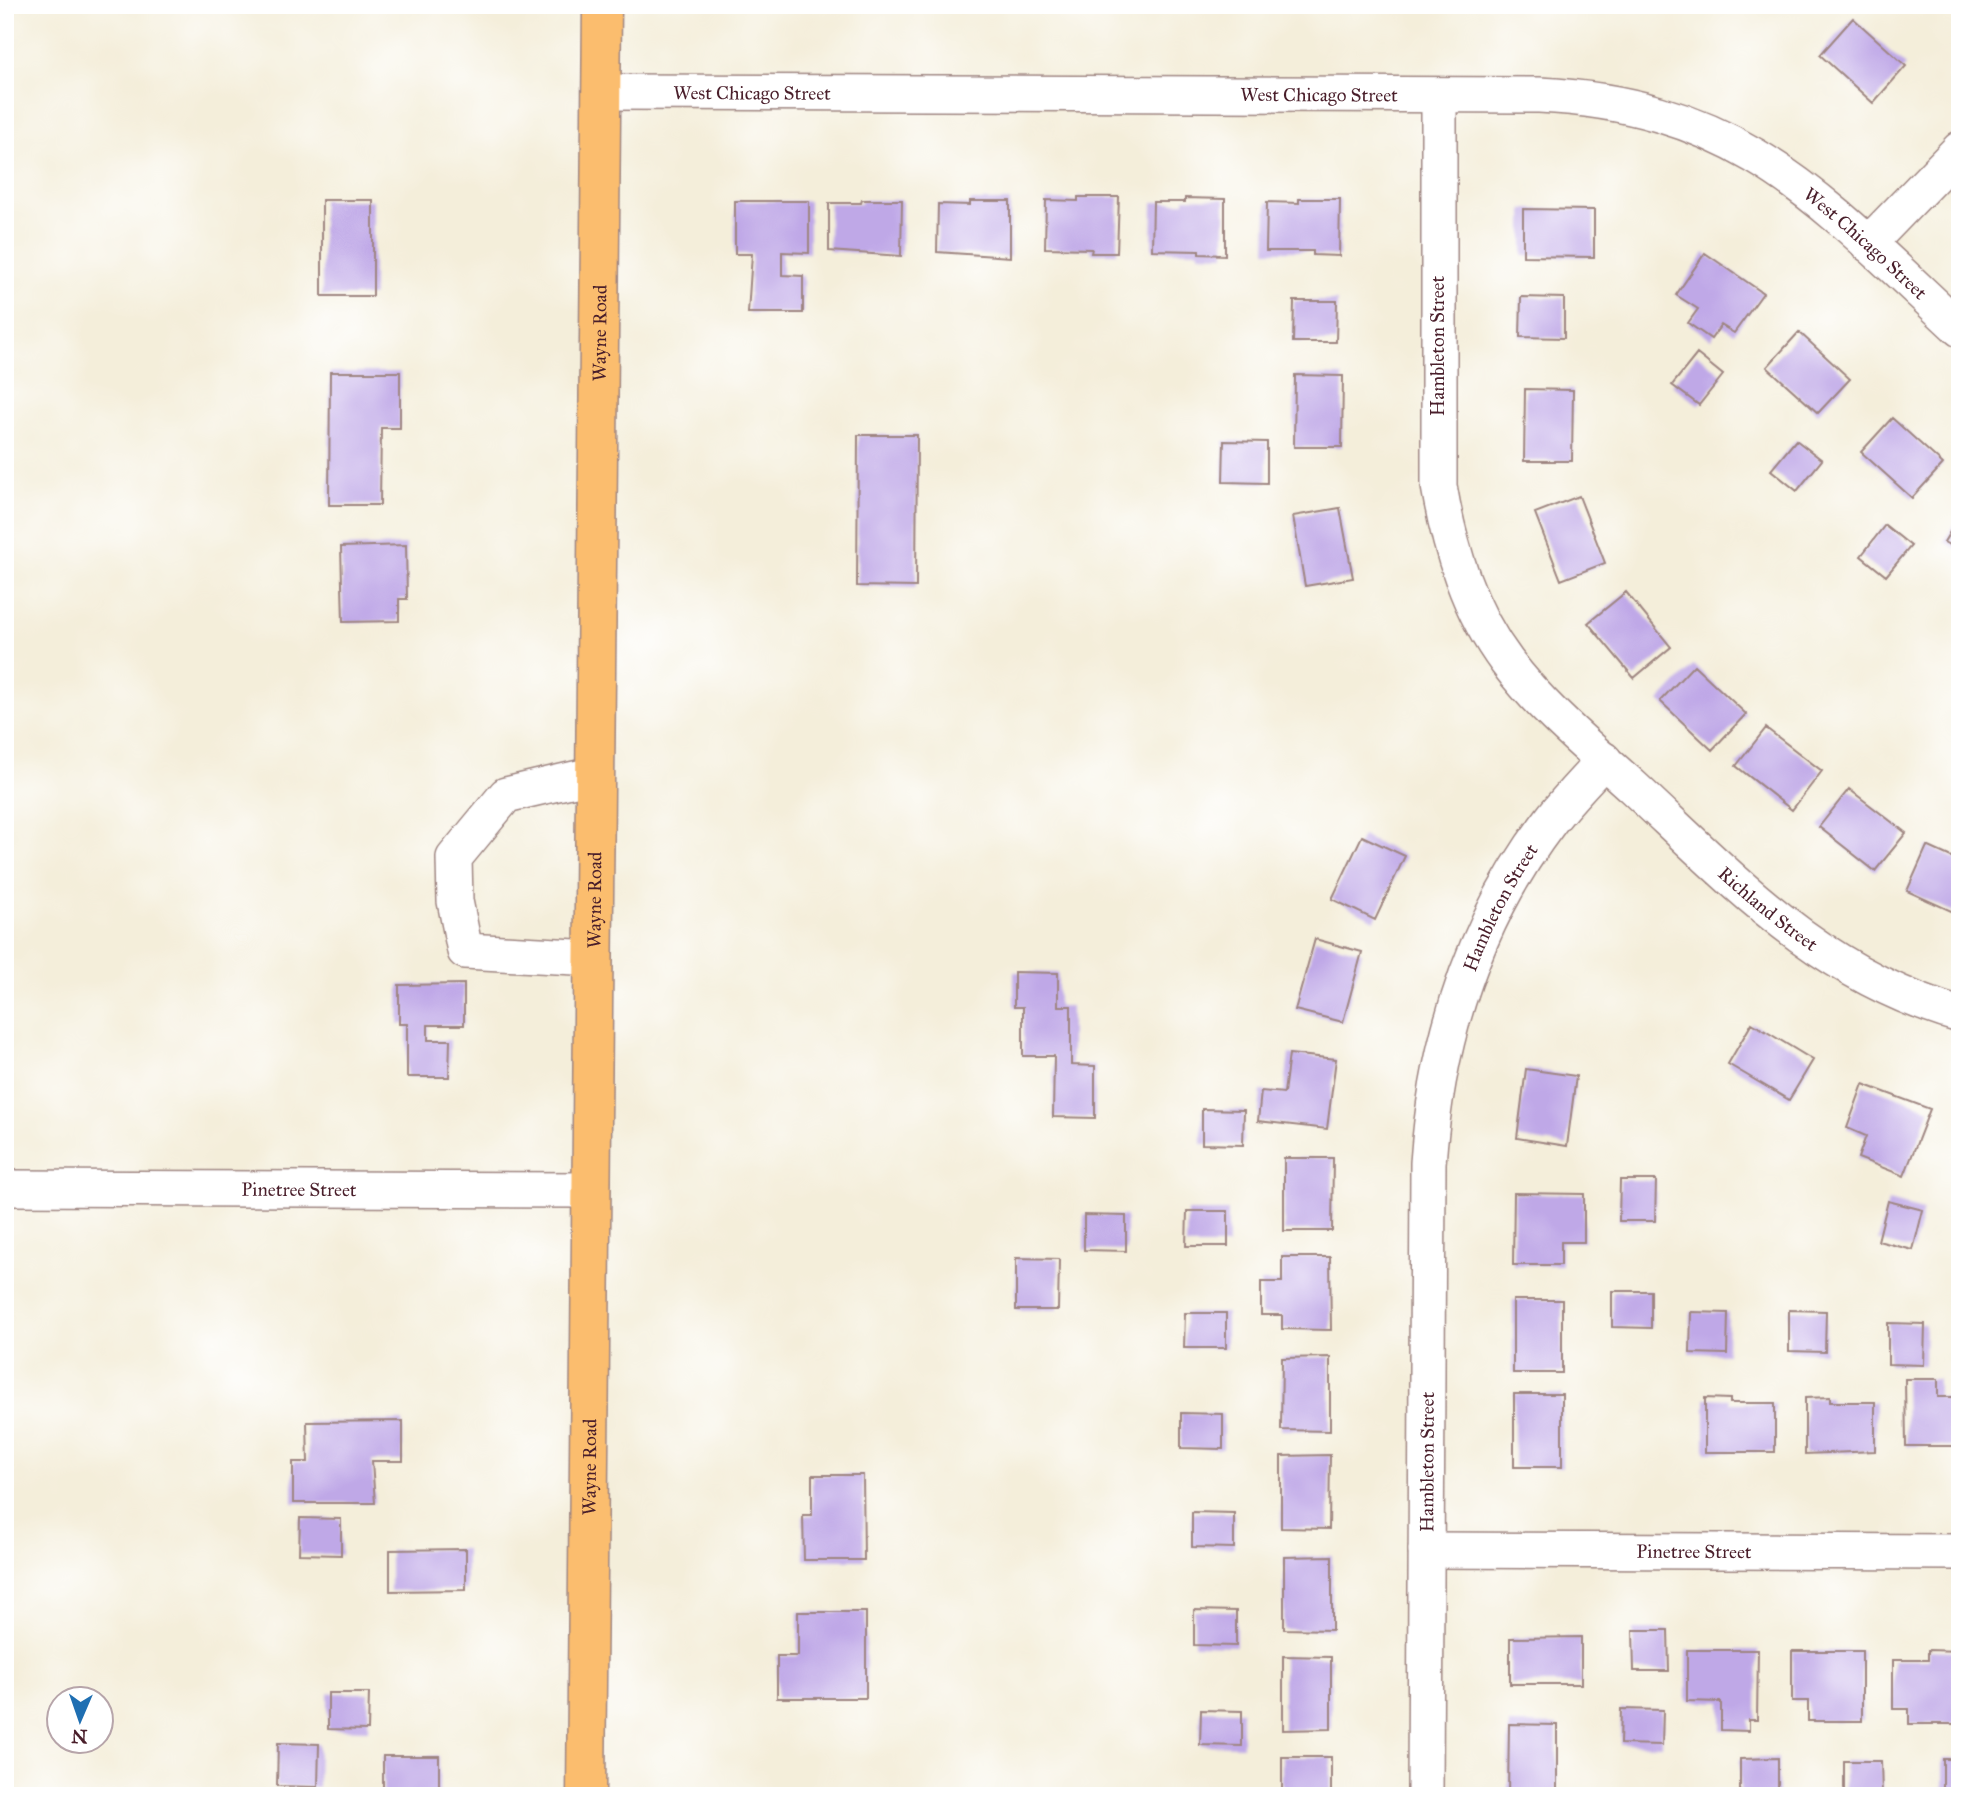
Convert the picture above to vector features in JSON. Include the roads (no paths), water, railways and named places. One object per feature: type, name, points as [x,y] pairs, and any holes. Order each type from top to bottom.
[{"type":"main road","name":"Wayne Road","points":[[586,1796],[602,5]]},
{"type":"street","name":"West Chicago Street","points":[[603,92],[1580,97],[1635,106],[1674,117],[1726,138],[1773,165],[1818,197],[1960,329]]},
{"type":"street","name":"Hambleton Street","points":[[1424,1796],[1428,1163],[1432,1115],[1443,1051],[1465,974],[1506,887],[1551,820],[1604,760],[1547,709],[1506,661],[1473,607],[1447,536],[1437,448],[1439,96]]},
{"type":"street","points":[[1868,244],[1960,149]]},
{"type":"street","name":"Richland Street","points":[[1604,760],[1773,917],[1822,953],[1909,999],[1960,1016]]},
{"type":"street","points":[[594,958],[465,951],[455,901],[454,858],[506,795],[596,774]]},
{"type":"street","name":"Pinetree Street","points":[[5,1188],[592,1190]]},
{"type":"street","name":"Pinetree Street","points":[[1426,1549],[1960,1552]]}]
